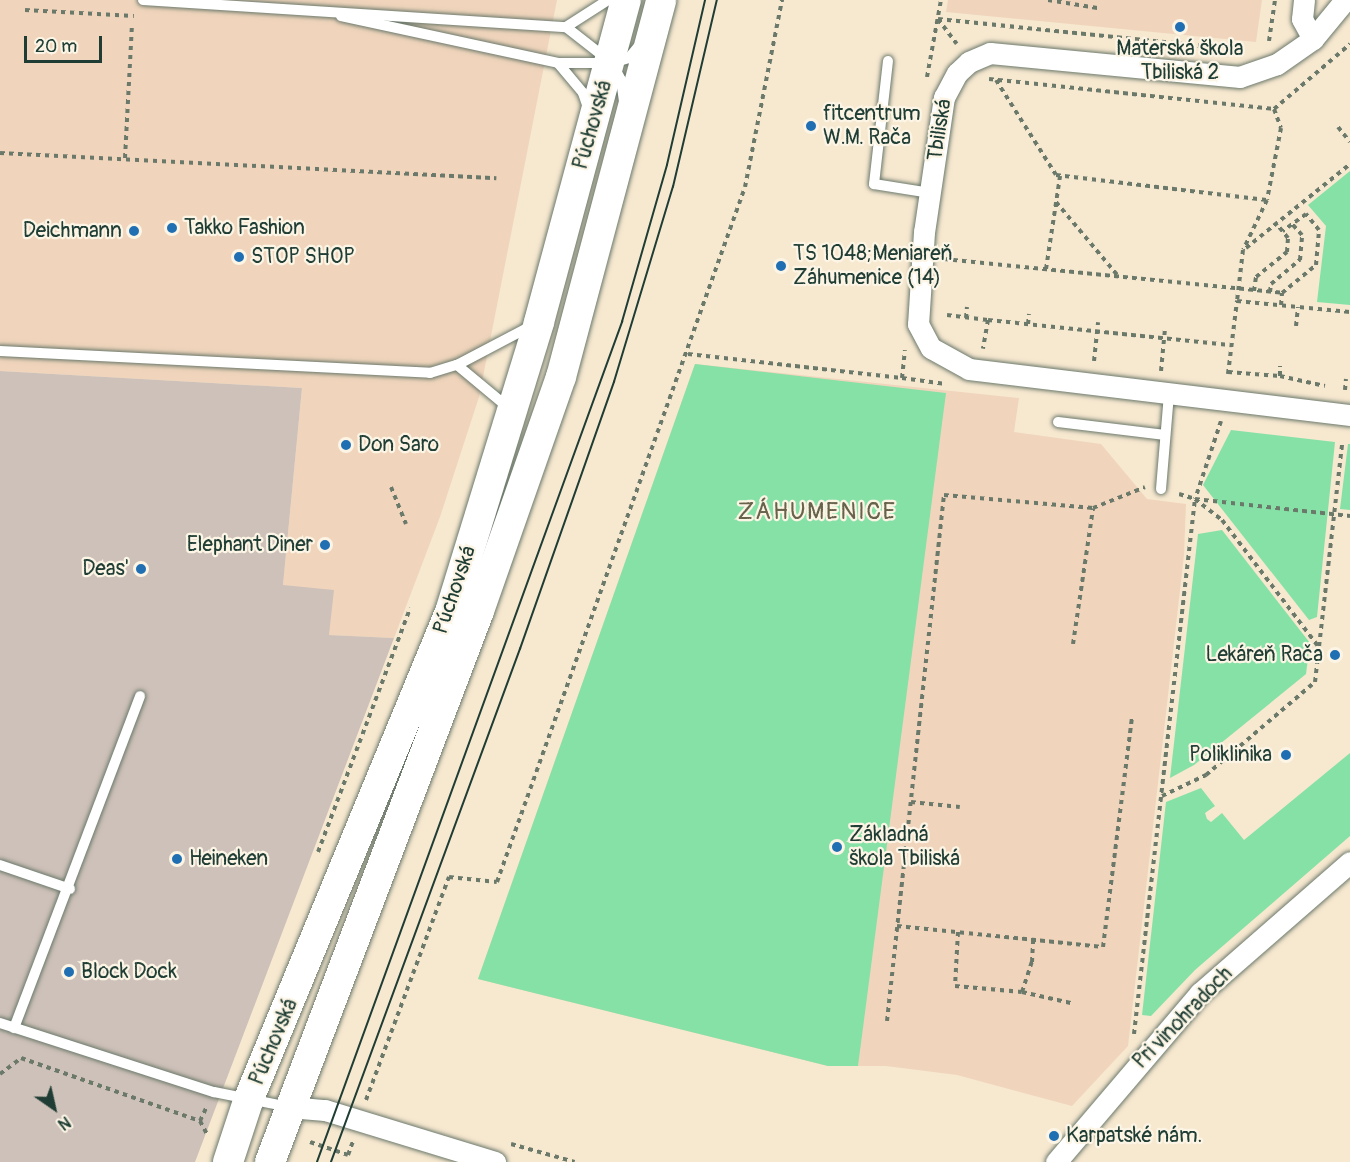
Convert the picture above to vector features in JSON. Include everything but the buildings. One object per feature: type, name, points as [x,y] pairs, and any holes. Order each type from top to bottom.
[{"type":"main road","name":"Púchovská","points":[[228,1162],[248,1101],[450,612],[539,322],[593,121],[612,63],[627,0]]},
{"type":"main road","name":"Púchovská","points":[[270,1162],[479,611],[561,377],[659,13]]},
{"type":"street","points":[[1304,0],[1302,19],[1313,39]]},
{"type":"street","name":"Tbiliská","points":[[1345,0],[1313,39],[1277,64],[1240,77],[990,53],[980,56],[963,68],[946,92],[930,193],[918,324],[931,348],[942,357],[980,369],[1350,415]]},
{"type":"street","name":"Pri vinohradoch","points":[[1056,1162],[1200,993],[1350,862]]},
{"type":"street","points":[[289,1107],[325,1110],[495,1162]]},
{"type":"lane","points":[[143,0],[303,4],[566,27],[612,63],[621,80],[629,126]]},
{"type":"lane","points":[[566,27],[608,0]]},
{"type":"lane","points":[[303,4],[558,63],[612,63],[629,58],[659,13]]},
{"type":"lane","points":[[888,61],[874,184],[930,193]]},
{"type":"lane","points":[[558,63],[583,93],[593,121]]},
{"type":"lane","points":[[0,351],[430,374],[457,365],[539,322]]},
{"type":"lane","points":[[457,365],[512,411]]},
{"type":"lane","points":[[1161,489],[1169,394]]},
{"type":"lane","points":[[1058,422],[1165,435]]},
{"type":"lane","points":[[15,1028],[70,889],[140,696]]},
{"type":"lane","points":[[0,865],[70,889]]},
{"type":"lane","points":[[0,1023],[214,1092],[248,1101],[289,1107]]},
{"type":"path","points":[[376,1106],[365,1103],[369,1090],[449,877],[497,882],[688,354],[745,187],[782,0]]},
{"type":"path","points":[[926,89],[941,0]]},
{"type":"path","points":[[1048,0],[1097,8]]},
{"type":"path","points":[[1263,50],[1268,43],[1275,0]]},
{"type":"path","points":[[25,10],[144,17]]},
{"type":"path","points":[[938,19],[1196,43],[1255,53]]},
{"type":"path","points":[[125,158],[132,26]]},
{"type":"path","points":[[996,80],[1060,176],[1046,269]]},
{"type":"path","points":[[1228,379],[1243,250],[1268,200],[1281,128],[1274,108]]},
{"type":"path","points":[[1338,127],[1350,142]]},
{"type":"path","points":[[0,153],[496,178]]},
{"type":"path","points":[[1243,250],[1350,164]]},
{"type":"path","points":[[1060,176],[1268,200]]},
{"type":"path","points":[[1056,202],[1118,276]]},
{"type":"path","points":[[950,259],[1282,293],[1316,265],[1319,230],[1306,214],[1283,231]]},
{"type":"path","points":[[1254,291],[1256,277],[1287,252],[1288,238],[1276,223]]},
{"type":"path","points":[[1270,292],[1271,284],[1300,260],[1302,235],[1292,224]]},
{"type":"path","points":[[1281,305],[1282,293]]},
{"type":"path","points":[[1237,301],[1350,312]]},
{"type":"path","points":[[966,318],[967,307]]},
{"type":"path","points":[[1296,326],[1298,307]]},
{"type":"path","points":[[1028,324],[1029,314]]},
{"type":"path","points":[[947,315],[1097,334],[1232,345]]},
{"type":"path","points":[[980,369],[988,320]]},
{"type":"path","points":[[1095,349],[1098,322]]},
{"type":"path","points":[[1161,369],[1165,329]]},
{"type":"path","points":[[688,354],[902,378],[905,346]]},
{"type":"path","points":[[1280,366],[1280,376]]},
{"type":"path","points":[[1228,372],[1280,376],[1348,390],[1346,379]]},
{"type":"path","points":[[1132,1046],[1195,499],[1224,412]]},
{"type":"path","points":[[1162,796],[1206,775],[1315,682],[1342,445]]},
{"type":"path","points":[[390,487],[405,524]]},
{"type":"path","points":[[887,1021],[944,495],[1093,508],[1138,487],[1161,489],[1195,499],[1350,516]]},
{"type":"path","points":[[1195,499],[1222,520],[1318,646]]},
{"type":"path","points":[[1073,644],[1093,508]]},
{"type":"path","points":[[317,855],[410,608]]},
{"type":"path","points":[[897,926],[1103,947],[1132,717]]},
{"type":"path","points":[[911,802],[960,807]]},
{"type":"path","points":[[958,932],[955,986],[1022,992],[1071,1003]]},
{"type":"path","points":[[1022,992],[1032,962],[1033,940]]},
{"type":"path","points":[[0,1074],[21,1058],[200,1121],[214,1092]]},
{"type":"path","points":[[509,1143],[575,1162]]},
{"type":"path","points":[[345,1162],[348,1155]]},
{"type":"shaded area","points":[[0,0],[557,0],[479,397],[440,517],[394,638],[328,635],[283,585],[302,388],[0,371]]},
{"type":"shaded area","name":"Materská škola Tbiliská 2","points":[[948,0],[1262,0],[1256,42],[946,12]]},
{"type":"shaded area","name":"Základná škola Tbiliská","points":[[695,364],[1019,398],[1014,432],[1101,444],[1147,499],[1186,504],[1184,555],[1128,1046],[1072,1106],[957,1075],[886,1066],[828,1066],[478,979]]},
{"type":"shaded area","points":[[0,371],[302,388],[283,585],[334,590],[329,635],[394,638],[195,1162],[0,1162]]},
{"type":"green space","points":[[1350,171],[1350,305],[1317,302],[1326,226],[1308,205]]},
{"type":"green space","points":[[695,364],[946,393],[858,1066],[828,1066],[478,979]]},
{"type":"green space","points":[[1231,430],[1335,442],[1317,617],[1309,620],[1203,485]]},
{"type":"green space","points":[[1348,444],[1350,444],[1350,510],[1340,509]]},
{"type":"green space","points":[[1222,530],[1310,643],[1306,674],[1194,765],[1170,778],[1198,534]]},
{"type":"green space","points":[[1350,753],[1350,836],[1195,970],[1151,1016],[1142,1015],[1166,802],[1201,788],[1215,806],[1205,813],[1207,819],[1211,822],[1222,813],[1244,840]]},
{"type":"tram line","points":[[317,1162],[622,322],[667,165],[705,0]]},
{"type":"tram line","points":[[331,1162],[520,649],[614,382],[673,187],[717,0]]},
{"type":"place","name":"Materská škola Tbiliská 2","points":[[1180,27]]},
{"type":"place","name":"fitcentrum W.M. Rača","points":[[811,126]]},
{"type":"place","name":"Takko Fashion","points":[[172,228]]},
{"type":"place","name":"Deichmann","points":[[134,231]]},
{"type":"place","name":"STOP SHOP","points":[[239,257]]},
{"type":"place","name":"TS 1048;Meniareň Záhumenice (14)","points":[[781,266]]},
{"type":"place","name":"Don Saro","points":[[346,445]]},
{"type":"place","name":"Elephant Diner","points":[[325,545]]},
{"type":"place","name":"Deas'","points":[[141,569]]},
{"type":"place","name":"Lekáreň Rača","points":[[1335,655]]},
{"type":"place","name":"Poliklinika","points":[[1286,755]]},
{"type":"place","name":"Základná škola Tbiliská","points":[[837,847]]},
{"type":"place","name":"Heineken","points":[[177,859]]},
{"type":"place","name":"Block Dock","points":[[69,972]]},
{"type":"place","name":"Karpatské nám.","points":[[1054,1136]]},
{"type":"district","name":"ZÁHUMENICE","points":[[817,512]]}]
